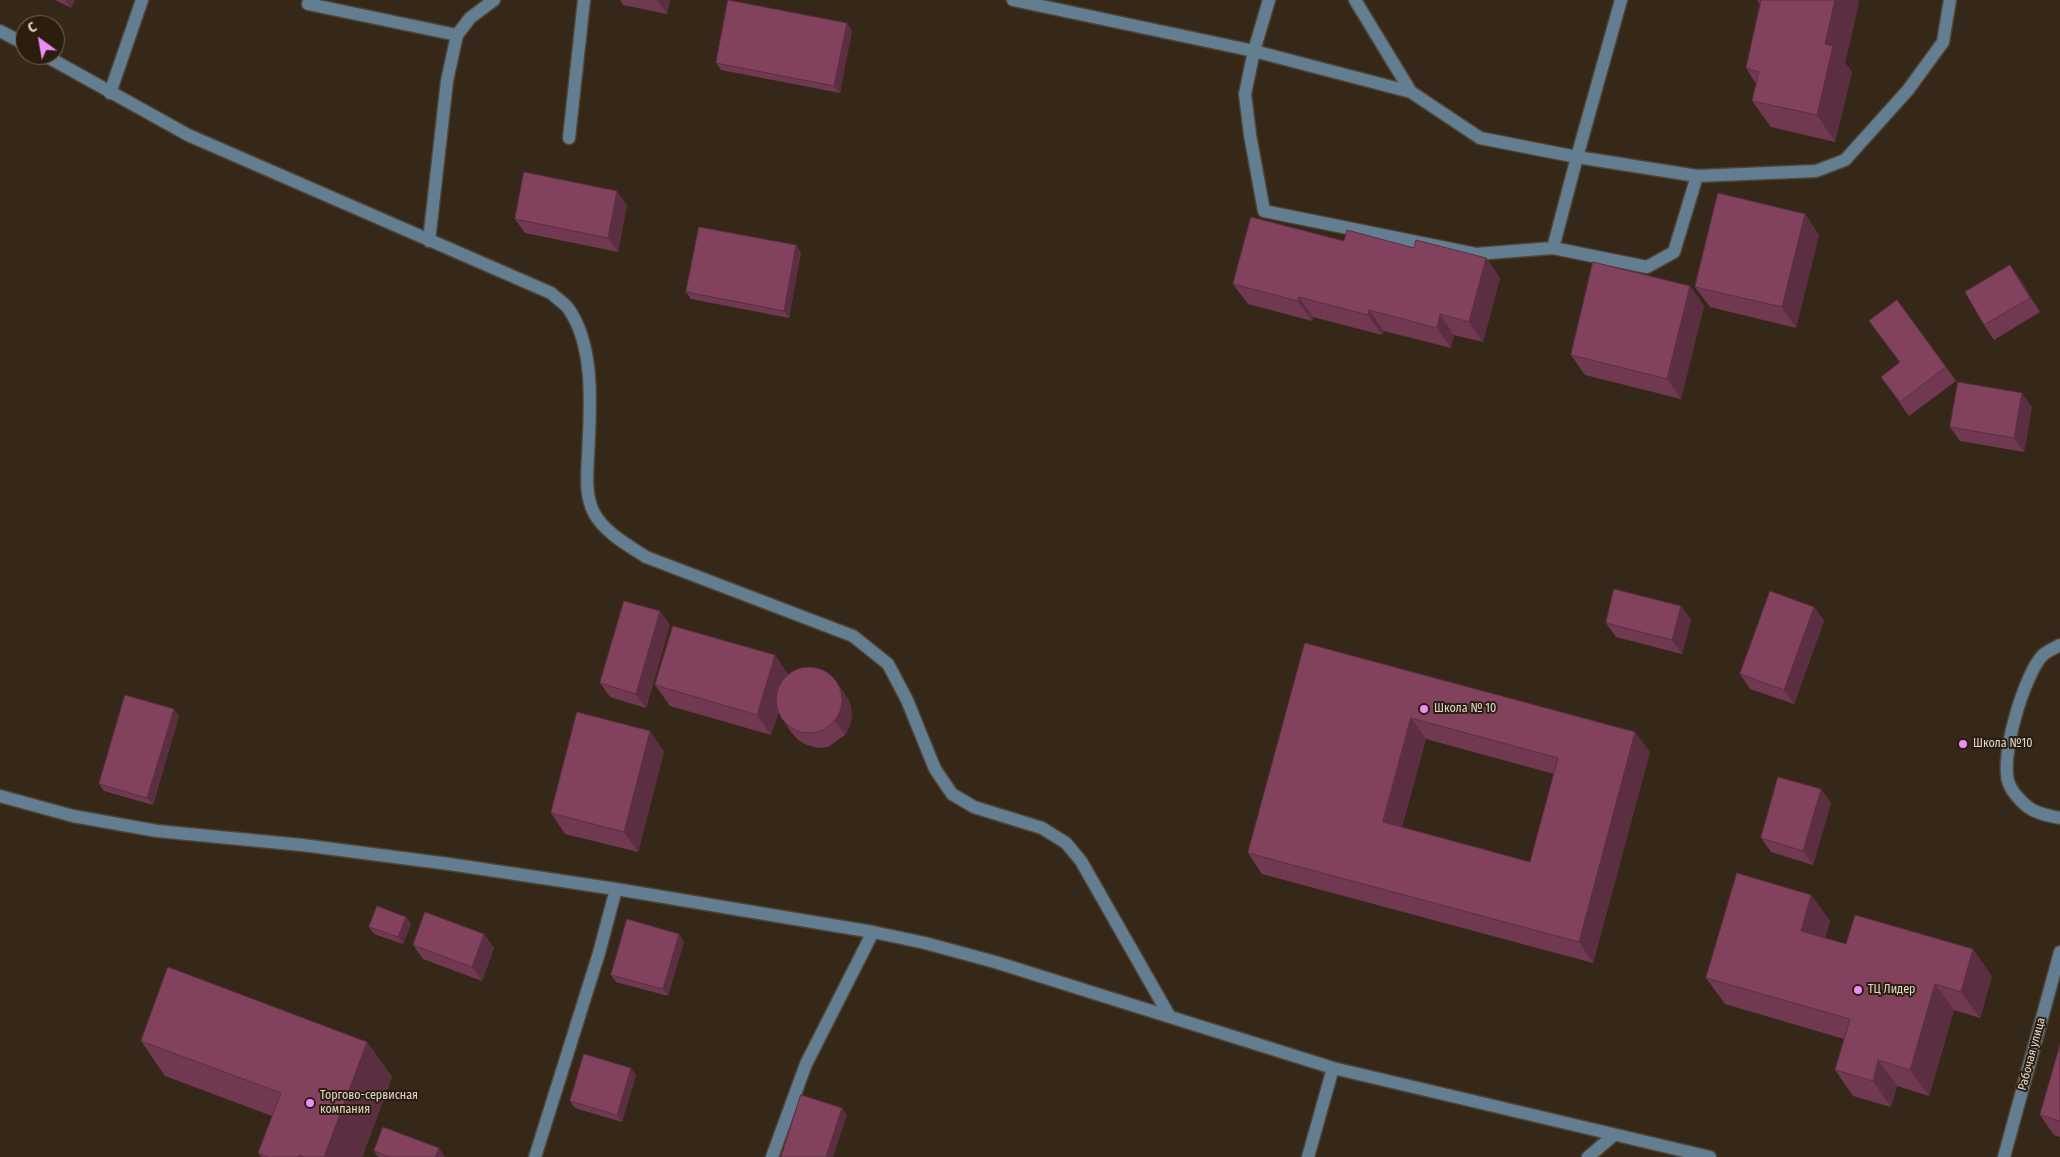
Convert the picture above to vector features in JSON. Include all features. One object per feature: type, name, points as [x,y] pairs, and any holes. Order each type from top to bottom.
[{"type":"street","points":[[110,93],[142,0]]},
{"type":"street","points":[[429,240],[447,81],[456,35],[470,18],[494,0]]},
{"type":"street","points":[[569,138],[584,0]]},
{"type":"street","points":[[1013,0],[1254,51],[1412,92],[1480,138],[1578,158],[1697,176],[1816,171],[1845,160],[1908,90],[1943,42],[1950,0]]},
{"type":"street","points":[[1269,0],[1254,51],[1245,94],[1250,135],[1264,211],[1476,254],[1553,248],[1646,267],[1674,252],[1697,176]]},
{"type":"street","points":[[1355,0],[1412,92]]},
{"type":"street","points":[[1553,248],[1621,0]]},
{"type":"street","points":[[308,4],[456,35]]},
{"type":"street","points":[[0,30],[15,38]]},
{"type":"street","points":[[61,65],[188,135],[551,293],[567,307],[579,328],[586,357],[590,400],[587,489],[594,513],[616,537],[646,557],[853,636],[888,664],[907,700],[934,769],[952,794],[974,807],[1042,828],[1066,843],[1081,861],[1170,1017]]},
{"type":"street","points":[[2060,646],[2043,654],[2031,674],[2013,723],[2007,750],[2006,771],[2010,786],[2031,809],[2060,818]]},
{"type":"street","points":[[0,796],[73,816],[157,831],[302,845],[449,864],[616,889],[873,932],[925,943],[995,962],[1333,1068],[1710,1157]]},
{"type":"street","points":[[535,1157],[599,953],[616,889]]},
{"type":"street","points":[[772,1157],[806,1064],[873,932]]},
{"type":"street","name":"Рабочая улица","points":[[2004,1157],[2060,952]]},
{"type":"street","points":[[1308,1157],[1333,1068]]},
{"type":"street","points":[[1588,1157],[1614,1135]]},
{"type":"building","points":[[728,0],[847,23],[834,86],[716,63]]},
{"type":"building","points":[[1761,0],[1835,0],[1825,44],[1833,46],[1817,115],[1752,101],[1759,72],[1746,68]]},
{"type":"building","points":[[524,172],[617,191],[608,238],[515,219]]},
{"type":"building","points":[[1718,193],[1805,214],[1782,307],[1695,287]]},
{"type":"building","points":[[1251,217],[1344,241],[1347,230],[1414,248],[1416,240],[1486,258],[1469,322],[1440,314],[1437,328],[1369,310],[1368,315],[1299,297],[1298,301],[1233,284]]},
{"type":"building","points":[[699,227],[796,245],[784,311],[686,292]]},
{"type":"building","points":[[1593,262],[1690,286],[1667,379],[1571,355]]},
{"type":"building","points":[[2010,265],[2030,298],[1984,325],[1965,292]]},
{"type":"building","points":[[1897,300],[1946,367],[1900,402],[1881,377],[1900,362],[1869,321]]},
{"type":"building","points":[[1958,382],[2022,393],[2014,438],[1950,427]]},
{"type":"building","points":[[1614,589],[1681,606],[1672,640],[1606,623]]},
{"type":"building","points":[[1770,591],[1814,607],[1784,690],[1740,674]]},
{"type":"building","points":[[624,601],[660,611],[636,694],[600,683]]},
{"type":"building","points":[[673,626],[775,655],[757,715],[655,685]]},
{"type":"building","points":[[1305,643],[1635,732],[1579,942],[1248,853]],"holes":[[[1411,718],[1558,758],[1530,862],[1383,822]]]},
{"type":"building","points":[[809,667],[821,670],[832,677],[839,688],[842,700],[839,712],[832,723],[821,730],[809,733],[797,730],[786,723],[779,712],[776,700],[779,688],[786,677],[797,670]]},
{"type":"building","points":[[125,695],[174,709],[147,798],[99,784]]},
{"type":"building","points":[[577,712],[650,731],[624,832],[551,813]]},
{"type":"building","points":[[1778,777],[1821,789],[1803,851],[1761,838]]},
{"type":"building","name":"ТЦ Лидер","points":[[1737,873],[1811,895],[1801,931],[1846,944],[1855,915],[1973,949],[1961,992],[1935,984],[1910,1070],[1878,1060],[1873,1081],[1835,1070],[1850,1019],[1706,978]]},
{"type":"building","points":[[377,906],[406,917],[398,937],[369,927]]},
{"type":"building","points":[[425,912],[484,934],[472,967],[413,945]]},
{"type":"building","points":[[627,919],[679,934],[663,989],[611,975]]},
{"type":"building","points":[[168,967],[367,1042],[324,1157],[304,1157],[299,1155],[298,1157],[268,1157],[258,1153],[281,1093],[141,1041]]},
{"type":"building","points":[[2060,1045],[2060,1121],[2040,1115]]},
{"type":"building","points":[[584,1054],[631,1068],[617,1115],[570,1101]]},
{"type":"building","points":[[801,1095],[842,1108],[826,1157],[781,1157]]},
{"type":"building","points":[[383,1127],[439,1148],[435,1157],[389,1157],[374,1151]]},
{"type":"place","name":"Школа № 10","points":[[1424,709]]},
{"type":"place","name":"Школа №10","points":[[1963,744]]},
{"type":"place","name":"ТЦ Лидер","points":[[1858,990]]},
{"type":"place","name":"Торгово-сервисная компания","points":[[310,1103]]}]
